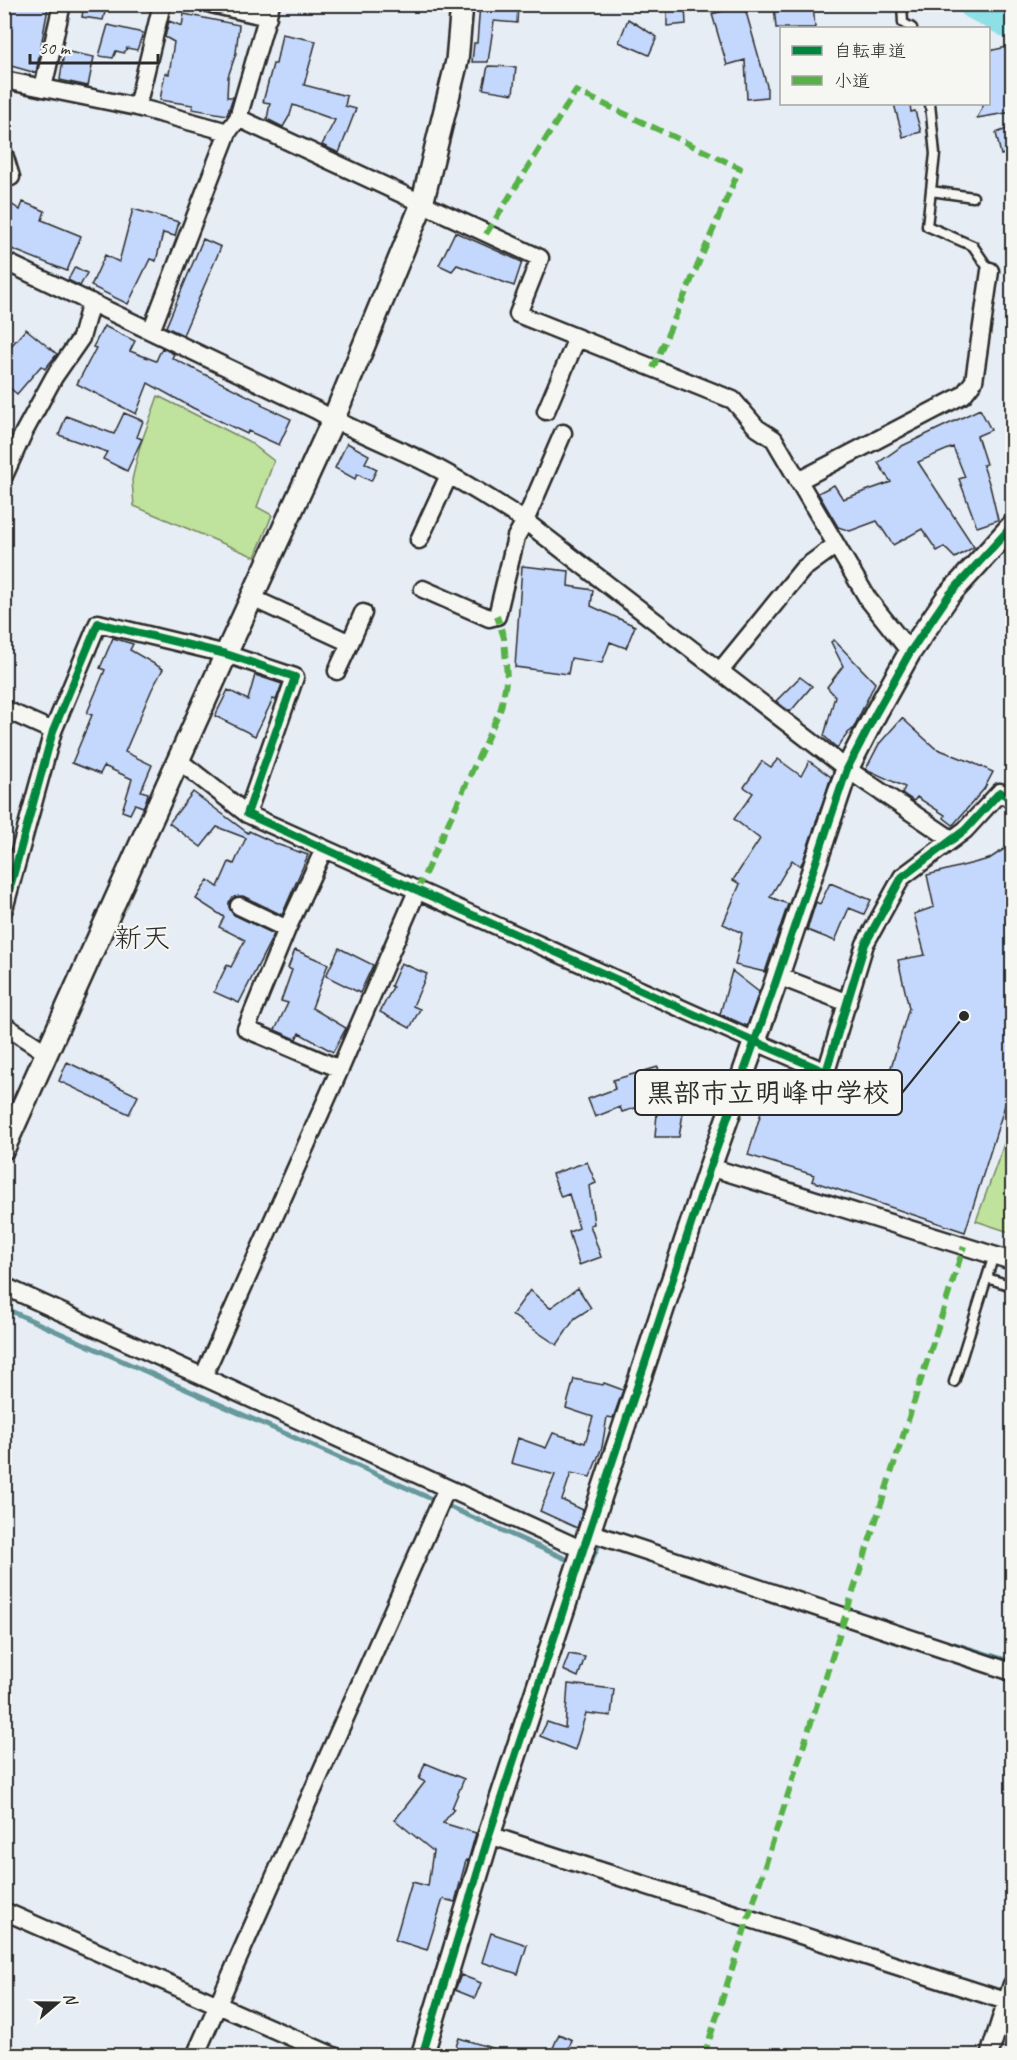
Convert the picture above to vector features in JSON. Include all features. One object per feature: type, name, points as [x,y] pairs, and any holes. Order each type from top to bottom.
[{"type":"street","points":[[43,88],[62,4]]},
{"type":"street","points":[[137,107],[162,4]]},
{"type":"street","points":[[151,331],[228,132],[238,118],[269,11],[211,4]]},
{"type":"street","points":[[4,1148],[334,418],[422,204],[457,61],[462,4]]},
{"type":"street","points":[[4,80],[137,107],[228,132]]},
{"type":"street","points":[[238,118],[540,258],[518,314],[733,400],[757,428],[774,439],[868,599],[910,652]]},
{"type":"street","points":[[4,154],[11,177]]},
{"type":"street","points":[[4,261],[449,475],[525,521],[847,769],[951,839]]},
{"type":"street","points":[[798,482],[963,395],[974,381],[990,271]]},
{"type":"street","points":[[4,476],[24,432],[54,377],[81,338],[91,302]]},
{"type":"street","points":[[546,411],[577,338]]},
{"type":"street","points":[[423,589],[489,618],[497,616],[516,537],[562,433]]},
{"type":"street","points":[[419,540],[449,475]]},
{"type":"street","points":[[422,2055],[489,1835],[586,1541],[710,1167],[778,976],[847,769],[910,652],[949,596],[1012,526]]},
{"type":"street","points":[[720,671],[803,569],[836,545]]},
{"type":"street","points":[[252,598],[350,643]]},
{"type":"street","points":[[337,670],[363,613]]},
{"type":"street","points":[[4,909],[53,731],[98,623],[226,654],[296,677],[247,814]]},
{"type":"street","points":[[4,709],[53,731]]},
{"type":"street","points":[[178,760],[247,814],[826,1072],[865,944],[902,877],[965,830],[1000,792],[1012,800]]},
{"type":"street","points":[[324,849],[287,929],[246,1029],[340,1069]]},
{"type":"street","points":[[203,1377],[417,891]]},
{"type":"street","points":[[239,906],[287,929]]},
{"type":"street","points":[[778,976],[848,1003]]},
{"type":"street","points":[[4,1025],[47,1053]]},
{"type":"street","points":[[710,1167],[1012,1261]]},
{"type":"street","points":[[4,1286],[447,1488],[586,1541],[1012,1672]]},
{"type":"street","points":[[195,2055],[447,1488]]},
{"type":"street","points":[[489,1835],[1010,2002]]},
{"type":"street","points":[[4,1911],[334,2055]]},
{"type":"street","points":[[989,2055],[1010,2002],[1012,1984]]},
{"type":"lane","points":[[902,4],[903,23],[910,27]]},
{"type":"lane","points":[[930,105],[935,154],[927,226],[973,246],[990,271]]},
{"type":"lane","points":[[931,191],[973,197]]},
{"type":"lane","points":[[954,1382],[994,1255]]},
{"type":"lane","points":[[987,1278],[1012,1286]]},
{"type":"green space","points":[[158,396],[248,441],[274,461],[257,507],[272,515],[255,557],[134,506],[132,480],[140,446]]},
{"type":"green space","points":[[1012,1122],[1012,1233],[976,1221]]},
{"type":"building","points":[[4,4],[48,8],[36,73],[4,64]]},
{"type":"building","points":[[84,4],[107,4],[103,20],[82,17]]},
{"type":"building","points":[[480,4],[518,4],[517,23],[494,21],[488,62],[472,62],[474,43],[477,43]]},
{"type":"building","points":[[774,4],[813,4],[815,27],[776,28]]},
{"type":"building","points":[[744,5],[767,86],[767,97],[747,99],[745,60],[727,65],[712,14]]},
{"type":"building","points":[[685,7],[686,24],[667,26],[667,8]]},
{"type":"building","points":[[184,14],[239,25],[236,53],[228,77],[227,97],[233,97],[227,115],[192,109],[193,105],[160,100],[165,73],[169,74],[174,42],[165,37],[169,21],[182,26]]},
{"type":"building","points":[[628,19],[657,37],[649,55],[619,42]]},
{"type":"building","points":[[108,25],[143,33],[137,50],[127,48],[124,53],[116,51],[113,58],[99,56]]},
{"type":"building","points":[[282,34],[316,41],[304,85],[347,96],[345,106],[356,109],[339,153],[322,145],[335,120],[293,105],[283,127],[267,119],[270,103],[263,102],[273,64],[276,64]]},
{"type":"building","points":[[1012,46],[1012,112],[977,118],[984,105],[990,105],[990,51]]},
{"type":"building","points":[[64,51],[94,57],[88,86],[60,80]]},
{"type":"building","points":[[488,66],[516,67],[513,94],[483,89]]},
{"type":"building","points":[[894,105],[910,105],[911,112],[915,111],[921,132],[903,137]]},
{"type":"building","points":[[1012,127],[1012,152],[1001,155],[996,133]]},
{"type":"building","points":[[4,199],[20,210],[23,202],[45,211],[42,220],[81,236],[67,271],[4,246]]},
{"type":"building","points":[[133,209],[179,222],[175,236],[163,233],[156,261],[150,259],[128,304],[91,286],[105,255],[119,262]]},
{"type":"building","points":[[455,232],[522,262],[514,286],[457,265],[452,271],[439,265]]},
{"type":"building","points":[[203,239],[221,247],[183,335],[166,327]]},
{"type":"building","points":[[75,267],[87,273],[80,286],[68,280]]},
{"type":"building","points":[[104,326],[135,341],[130,351],[156,361],[162,348],[174,354],[172,358],[291,419],[279,445],[248,431],[247,434],[148,383],[136,414],[77,384],[96,348],[93,347]]},
{"type":"building","points":[[26,329],[57,354],[45,369],[41,366],[17,394],[4,383],[4,354]]},
{"type":"building","points":[[980,409],[991,430],[977,436],[986,464],[983,465],[998,520],[977,527],[959,479],[965,477],[953,447],[918,462],[974,547],[955,558],[944,547],[937,551],[922,529],[893,545],[877,521],[850,531],[838,527],[818,493],[834,485],[843,499],[891,482],[878,463],[902,446]]},
{"type":"building","points":[[124,413],[143,421],[137,437],[142,439],[127,471],[103,459],[107,452],[59,435],[66,416],[114,434]]},
{"type":"building","points":[[347,443],[369,455],[365,463],[377,469],[371,481],[357,474],[355,479],[335,468]]},
{"type":"building","points":[[522,566],[569,571],[568,586],[593,590],[591,606],[635,626],[626,648],[610,642],[602,663],[571,658],[568,674],[515,667]]},
{"type":"building","points":[[113,638],[133,644],[130,650],[163,669],[125,752],[152,765],[141,791],[148,793],[146,802],[143,807],[135,804],[130,814],[122,811],[132,779],[104,766],[100,774],[72,763],[92,715],[87,713],[105,670],[100,668]]},
{"type":"building","points":[[834,640],[875,683],[853,729],[837,748],[824,736],[835,696],[827,687],[843,666],[831,642]]},
{"type":"building","points":[[255,675],[282,684],[276,700],[273,699],[255,736],[215,716],[228,690],[248,700]]},
{"type":"building","points":[[800,677],[812,686],[790,712],[776,701]]},
{"type":"building","points":[[902,718],[935,748],[993,772],[984,789],[953,825],[944,818],[945,815],[917,797],[914,801],[902,793],[905,787],[866,769],[879,744]]},
{"type":"building","points":[[778,759],[801,776],[809,761],[831,777],[803,861],[800,866],[792,860],[770,897],[788,904],[765,972],[735,965],[742,933],[723,924],[740,884],[733,880],[760,839],[734,819],[753,793],[744,787],[762,761],[771,767]]},
{"type":"building","points":[[193,792],[248,833],[249,831],[308,855],[282,915],[243,896],[234,897],[229,902],[234,915],[274,934],[239,1003],[214,992],[227,965],[231,967],[245,940],[219,927],[224,917],[196,899],[208,880],[218,887],[229,862],[234,864],[246,838],[217,827],[201,847],[169,823]]},
{"type":"building","points":[[1012,844],[1012,1083],[965,1232],[812,1181],[814,1175],[748,1155],[772,1077],[838,1097],[842,1084],[882,1097],[909,1008],[898,960],[925,955],[914,914],[934,907],[927,875],[989,859]]},
{"type":"building","points":[[830,883],[871,900],[864,914],[849,908],[835,941],[807,930],[816,902],[820,904]]},
{"type":"building","points":[[339,948],[373,965],[360,993],[326,976]]},
{"type":"building","points":[[295,950],[328,964],[312,1008],[346,1028],[333,1052],[299,1033],[296,1039],[275,1030],[288,1003],[281,1001],[292,970],[288,968]]},
{"type":"building","points":[[401,963],[427,974],[413,1006],[420,1009],[410,1028],[380,1012],[393,987],[391,986]]},
{"type":"building","points":[[732,971],[759,992],[747,1026],[720,1014]]},
{"type":"building","points":[[67,1062],[138,1096],[129,1114],[59,1081]]},
{"type":"building","points":[[658,1067],[669,1102],[685,1102],[679,1137],[655,1137],[658,1101],[622,1112],[620,1107],[595,1117],[588,1099],[615,1089],[613,1080]]},
{"type":"building","points":[[587,1162],[596,1183],[589,1186],[594,1224],[590,1225],[601,1257],[579,1265],[569,1232],[579,1228],[569,1194],[561,1197],[552,1174]]},
{"type":"building","points":[[578,1288],[591,1308],[575,1318],[557,1345],[512,1315],[530,1290],[550,1308]]},
{"type":"building","points":[[574,1379],[603,1385],[604,1383],[623,1390],[613,1418],[607,1417],[602,1447],[590,1477],[571,1473],[562,1500],[583,1510],[577,1528],[540,1511],[555,1475],[511,1463],[518,1438],[546,1448],[553,1433],[585,1443],[593,1417],[566,1408]]},
{"type":"building","points":[[569,1654],[585,1657],[578,1677],[563,1670]]},
{"type":"building","points":[[568,1684],[614,1689],[611,1716],[586,1713],[575,1750],[540,1736],[547,1722],[565,1728]]},
{"type":"building","points":[[425,1763],[464,1779],[452,1808],[454,1809],[443,1823],[476,1833],[455,1902],[443,1899],[427,1950],[395,1940],[412,1882],[428,1886],[433,1851],[395,1820],[425,1782],[419,1779]]},
{"type":"building","points":[[491,1933],[527,1945],[518,1974],[482,1962]]},
{"type":"building","points":[[461,1975],[481,1983],[475,1998],[455,1990]]},
{"type":"building","points":[[559,2034],[572,2040],[566,2055],[550,2055]]},
{"type":"building","points":[[459,2038],[505,2052],[505,2055],[453,2055]]},
{"type":"waterway","points":[[973,4],[1012,25]]},
{"type":"waterway","points":[[4,1308],[575,1563]]},
{"type":"waterway","points":[[583,1566],[588,1568],[602,1538]]},
{"type":"waterway","points":[[951,1643],[1012,1662]]},
{"type":"marked path","points":[[486,234],[576,91],[740,168],[653,368]]},
{"type":"marked path","points":[[417,891],[501,708],[507,677],[504,638],[497,616]]},
{"type":"marked path","points":[[704,2056],[964,1246]]},
{"type":"cycle path","points":[[422,2056],[489,1835],[583,1550],[710,1167],[773,990],[847,769],[910,652],[949,595],[1012,526]]},
{"type":"cycle path","points":[[4,909],[53,731],[98,623],[226,654],[295,677],[247,814],[826,1072],[865,944],[902,877],[965,830],[1000,792],[1012,800]]},
{"type":"place","name":"黒部市立明峰中学校","points":[[964,1016]]},
{"type":"district","name":"新天","points":[[142,937]]}]
